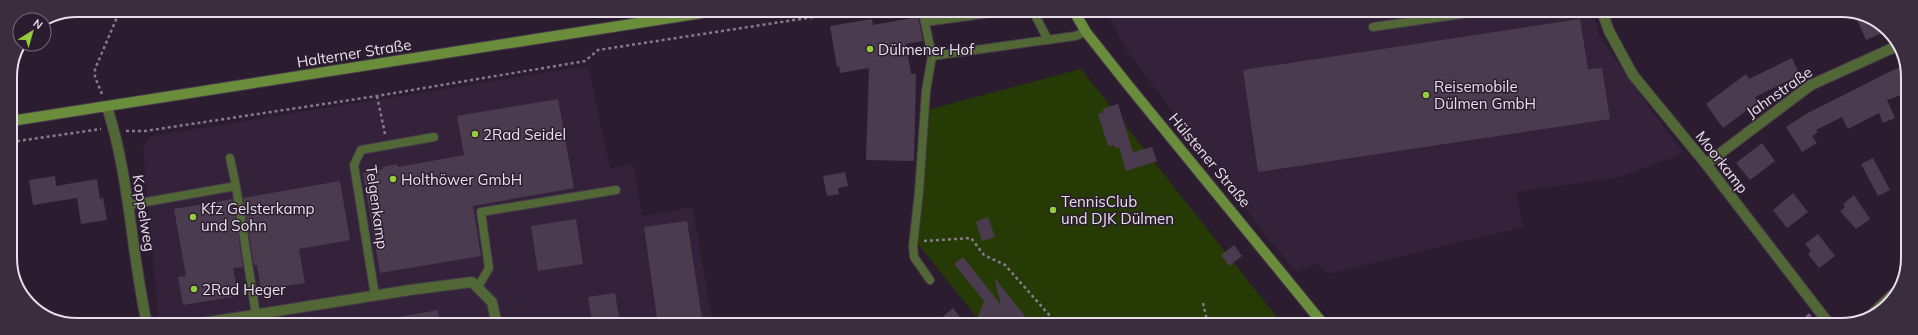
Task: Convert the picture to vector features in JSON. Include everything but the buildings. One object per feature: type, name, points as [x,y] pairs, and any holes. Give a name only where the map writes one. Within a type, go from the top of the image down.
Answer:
[{"type":"main road","name":"Halterner Straße","points":[[17,120],[677,17]]},
{"type":"main road","name":"Hülstener Straße","points":[[1077,17],[1086,32],[1318,318]]},
{"type":"street","name":"Moorkamp","points":[[1604,17],[1609,31],[1633,75],[1706,164],[1825,318]]},
{"type":"street","name":"Jahnstraße","points":[[1706,164],[1811,85],[1893,48]]},
{"type":"street","name":"Koppelweg","points":[[107,107],[115,130],[129,204],[145,318]]},
{"type":"street","points":[[236,318],[472,282],[492,302],[496,318]]},
{"type":"lane","points":[[924,17],[932,56],[926,91],[914,257],[930,280]]},
{"type":"lane","points":[[925,22],[962,17]]},
{"type":"lane","points":[[1036,17],[1048,40]]},
{"type":"lane","points":[[1372,27],[1441,17]]},
{"type":"lane","points":[[932,56],[1048,40],[1086,32]]},
{"type":"lane","name":"Telgenkamp","points":[[376,296],[354,165],[360,150],[434,137]]},
{"type":"lane","points":[[230,158],[236,186],[256,315]]},
{"type":"lane","points":[[129,204],[236,186]]},
{"type":"lane","points":[[478,287],[489,268],[480,212],[616,190]]},
{"type":"path","points":[[107,107],[95,77],[95,69],[117,17]]},
{"type":"path","points":[[17,141],[99,128],[145,131],[377,96],[585,61],[598,50],[814,17]]},
{"type":"path","points":[[377,96],[387,145]]},
{"type":"path","points":[[914,244],[924,241],[971,238],[984,254],[1005,265],[1052,318]]},
{"type":"path","points":[[1203,303],[1206,318]]},
{"type":"shaded area","points":[[1109,17],[1594,17],[1599,36],[1654,114],[1684,153],[1620,177],[1516,192],[1523,227],[1327,274],[1316,263],[1297,272],[1264,233],[1127,51]]},
{"type":"shaded area","points":[[588,66],[610,168],[633,164],[642,216],[693,207],[712,318],[158,318],[143,147],[151,136]]},
{"type":"green space","name":"TennisClub und DJK Dülmen","points":[[1081,69],[1277,318],[977,318],[910,234],[927,110]]},
{"type":"place","name":"Dülmener Hof","points":[[870,49]]},
{"type":"place","name":"Reisemobile Dülmen GmbH","points":[[1426,95]]},
{"type":"place","name":"2Rad Seidel","points":[[475,134]]},
{"type":"place","name":"Holthöwer GmbH","points":[[393,179]]},
{"type":"place","name":"TennisClub und DJK Dülmen","points":[[1053,210]]},
{"type":"place","name":"Kfz Gelsterkamp und Sohn","points":[[193,217]]},
{"type":"place","name":"2Rad Heger","points":[[194,289]]}]
